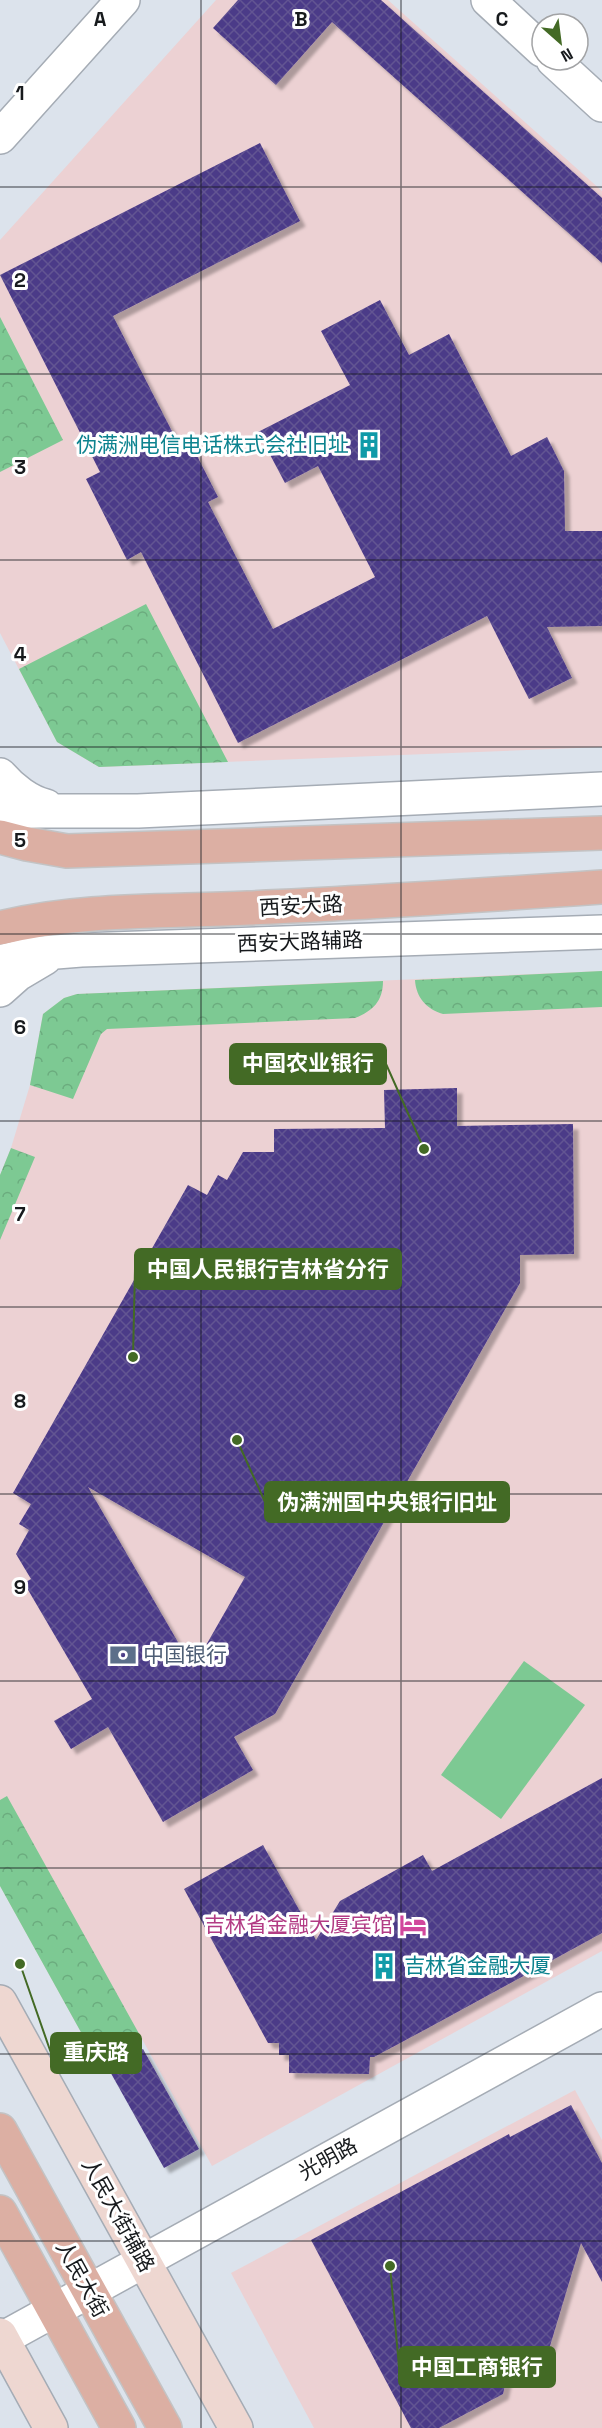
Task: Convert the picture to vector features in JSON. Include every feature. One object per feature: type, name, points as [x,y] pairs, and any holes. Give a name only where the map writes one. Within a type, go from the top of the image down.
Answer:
[{"type":"main road","points":[[0,837],[67,851],[602,833]]},
{"type":"main road","name":"西安大路","points":[[0,928],[33,920],[82,914],[336,904],[602,887]]},
{"type":"main road","name":"人民大街辅路","points":[[0,2002],[236,2428]]},
{"type":"main road","name":"人民大街","points":[[0,2130],[165,2428]]},
{"type":"main road","name":"人民大街","points":[[0,2212],[119,2428]]},
{"type":"main road","points":[[1,2338],[51,2428]]},
{"type":"street","points":[[0,136],[123,0]]},
{"type":"street","points":[[488,0],[530,39]]},
{"type":"street","points":[[566,72],[602,105]]},
{"type":"street","points":[[0,775],[35,803],[69,812]]},
{"type":"street","points":[[0,806],[69,812],[150,811],[602,789]]},
{"type":"street","name":"西安大路辅路","points":[[0,962],[32,954],[81,950],[602,932]]},
{"type":"street","points":[[0,990],[18,974],[47,956],[81,950]]},
{"type":"street","name":"光明路","points":[[1,2338],[602,2009]]},
{"type":"shaded area","points":[[216,0],[388,0],[602,191],[602,747],[99,767],[57,742],[0,633],[0,240]]},
{"type":"shaded area","points":[[602,971],[602,1951],[212,2166],[142,2039],[98,2063],[0,1886],[0,1175],[11,1148],[30,1085],[43,1014],[64,998],[77,994]]},
{"type":"shaded area","points":[[575,2090],[602,2140],[602,2428],[314,2428],[231,2273]]},
{"type":"green space","points":[[0,317],[63,440],[0,472]]},
{"type":"green space","points":[[146,604],[228,762],[99,767],[57,742],[19,669]]},
{"type":"green space","points":[[602,971],[602,1007],[443,1014],[423,1002],[417,992],[415,980]]},
{"type":"green space","points":[[383,981],[383,988],[376,1004],[355,1018],[107,1029],[101,1034],[73,1099],[30,1085],[43,1014],[64,998],[77,994]]},
{"type":"green space","points":[[11,1148],[35,1157],[0,1240],[0,1175]]},
{"type":"green space","points":[[524,1661],[585,1705],[501,1819],[441,1775]]},
{"type":"green space","points":[[7,1796],[142,2039],[98,2063],[0,1886],[0,1800]]},
{"type":"building","points":[[238,0],[381,0],[602,198],[602,263],[332,22],[276,85],[213,28]]},
{"type":"building","name":"伪满洲电信电话株式会社旧址","points":[[260,143],[300,221],[113,316],[180,447],[190,442],[218,497],[208,502],[273,629],[375,577],[318,466],[285,483],[258,432],[350,385],[321,331],[380,300],[409,355],[449,334],[511,456],[547,437],[564,471],[565,531],[602,531],[602,626],[547,627],[572,678],[529,699],[487,616],[238,743],[141,552],[127,560],[86,479],[100,472],[0,275]]},
{"type":"building","points":[[457,1088],[457,1126],[573,1124],[574,1254],[520,1255],[520,1283],[275,1714],[234,1737],[253,1770],[163,1822],[108,1727],[71,1749],[54,1721],[92,1699],[24,1583],[31,1579],[16,1554],[29,1530],[19,1524],[31,1504],[13,1493],[188,1185],[207,1195],[218,1175],[227,1180],[243,1152],[274,1152],[274,1129],[385,1128],[384,1090]],"holes":[[[88,1487],[245,1577],[193,1668]]]},
{"type":"building","name":"吉林省金融大厦","points":[[602,1778],[602,1933],[374,2057],[370,2057],[369,2074],[289,2073],[289,2055],[279,2055],[279,2043],[268,2043],[184,1889],[263,1845],[316,1940],[340,1901],[423,1855],[432,1871]]},
{"type":"building","points":[[143,2049],[199,2149],[164,2168],[108,2068]]},
{"type":"building","points":[[571,2105],[602,2163],[602,2282],[581,2243],[550,2346],[539,2351],[535,2366],[506,2381],[503,2394],[439,2428],[411,2428],[311,2240],[509,2134],[510,2137]]},
{"type":"place","name":"伪满洲电信电话株式会社旧址","points":[[369,445]]},
{"type":"place","name":"中国农业银行","points":[[424,1149]]},
{"type":"place","name":"中国人民银行吉林省分行","points":[[133,1357]]},
{"type":"place","name":"伪满洲国中央银行旧址","points":[[237,1440]]},
{"type":"place","name":"中国银行","points":[[123,1655]]},
{"type":"place","name":"吉林省金融大厦宾馆","points":[[413,1925]]},
{"type":"place","name":"重庆路","points":[[20,1964]]},
{"type":"place","name":"吉林省金融大厦","points":[[384,1966]]},
{"type":"place","name":"中国工商银行","points":[[390,2266]]}]
